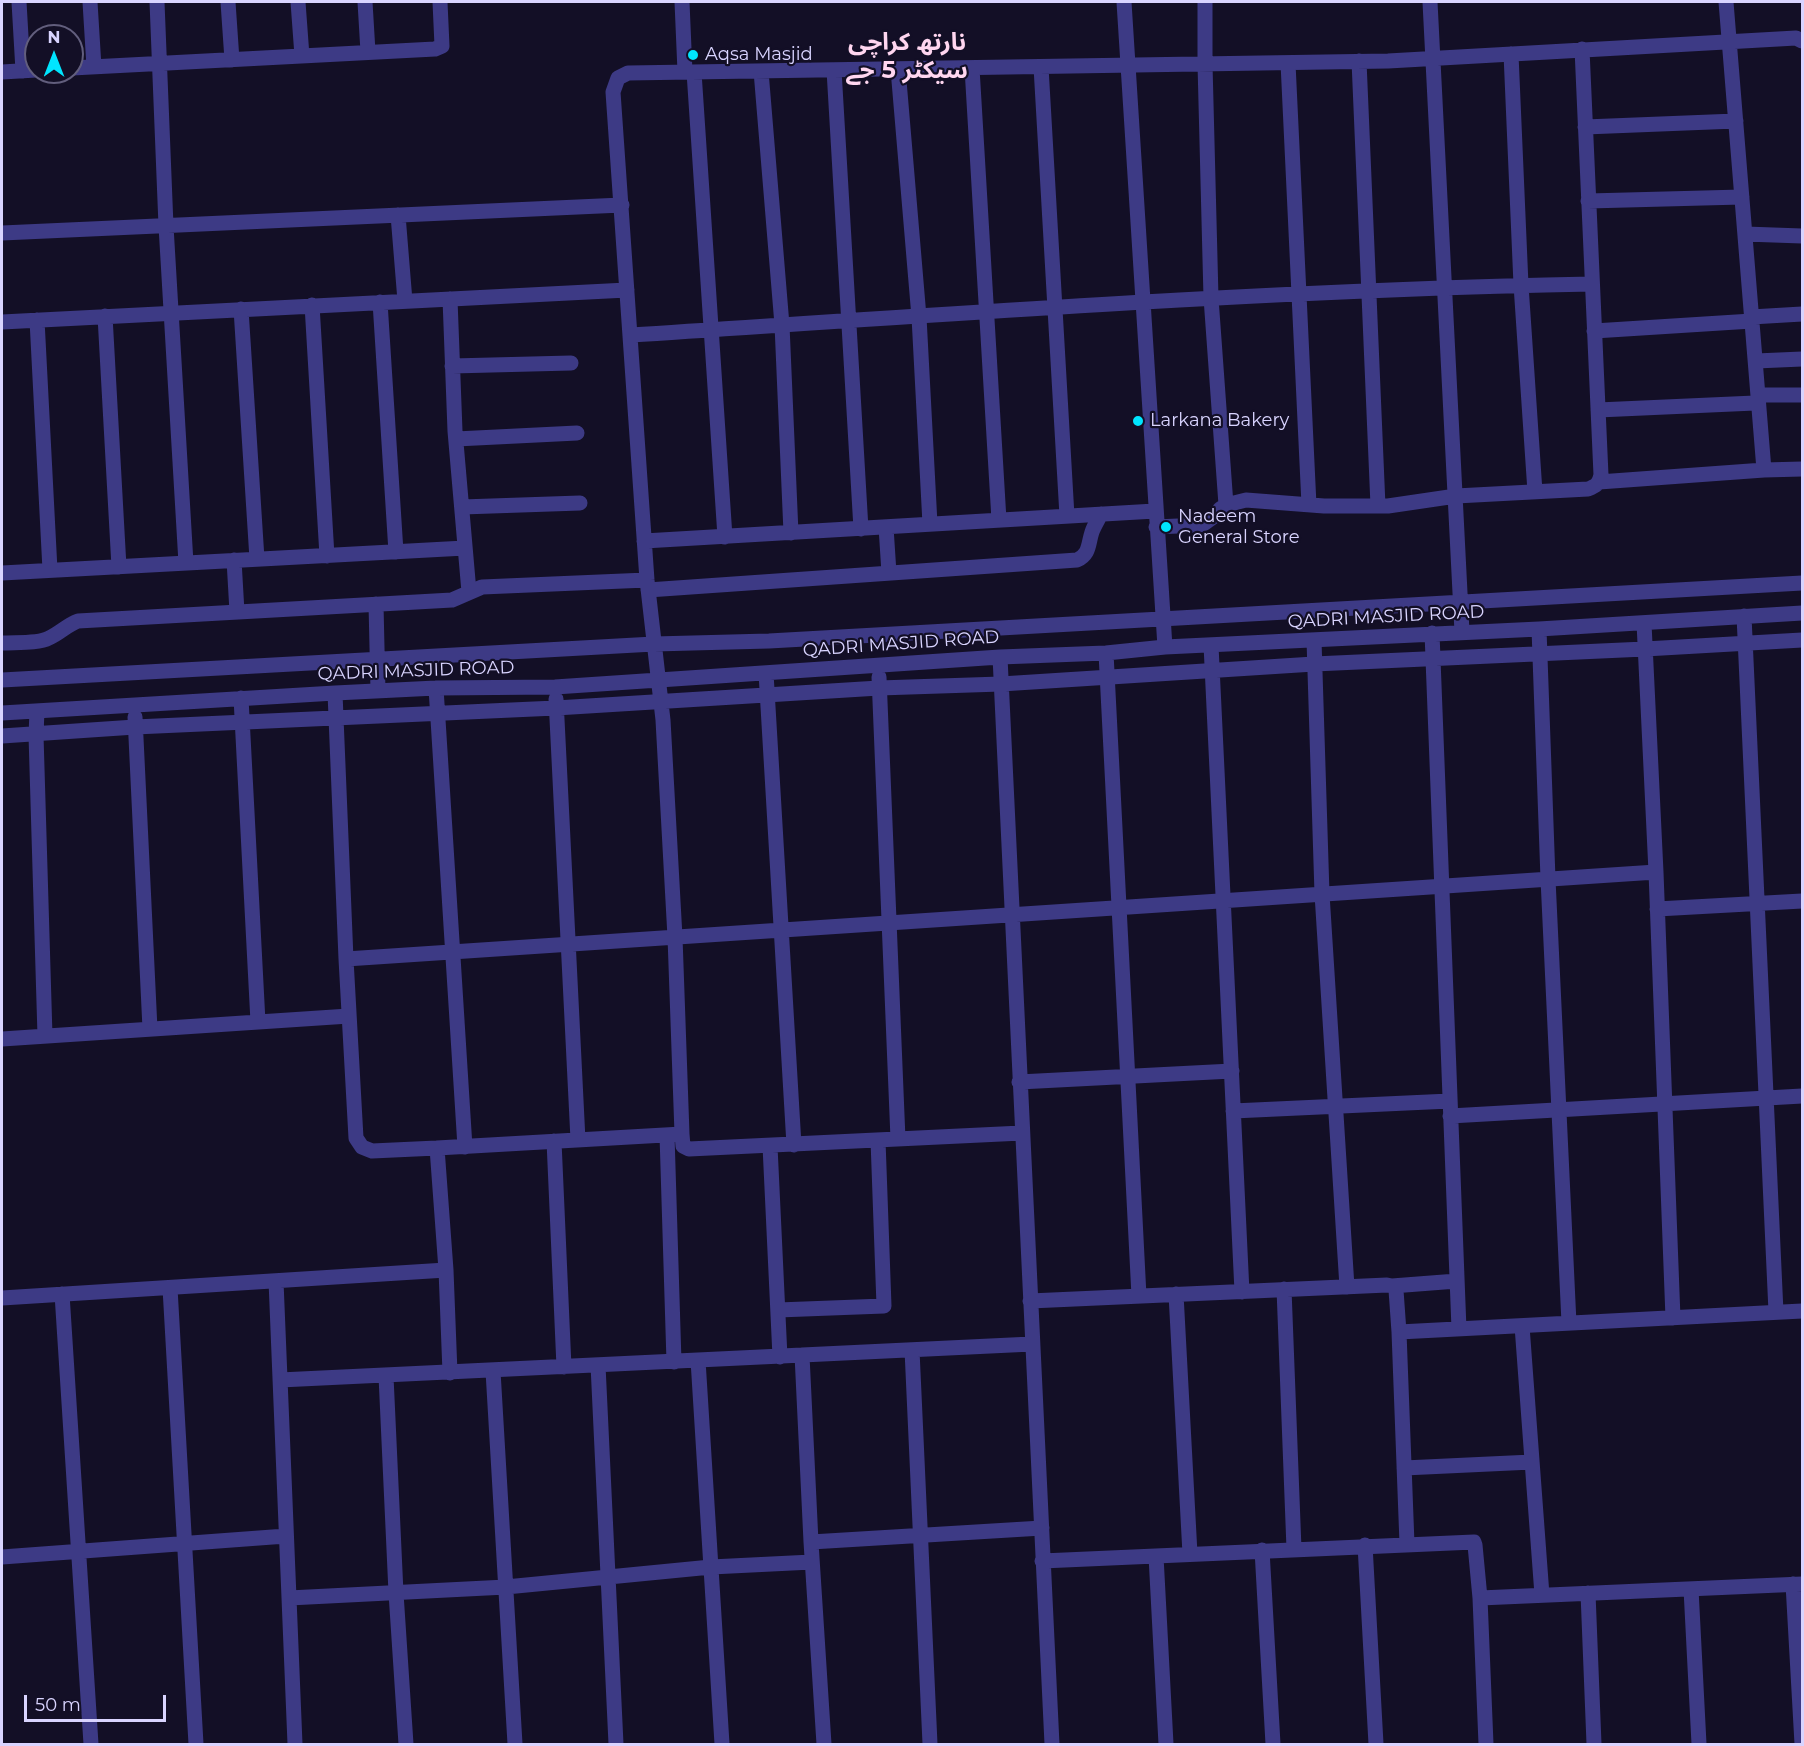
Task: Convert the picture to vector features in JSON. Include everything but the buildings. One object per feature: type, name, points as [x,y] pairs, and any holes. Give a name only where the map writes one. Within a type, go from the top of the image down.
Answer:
[{"type":"street","points":[[19,2],[24,36]]},
{"type":"street","points":[[90,2],[94,67]]},
{"type":"street","points":[[158,2],[166,226],[186,563]]},
{"type":"street","points":[[228,2],[232,60]]},
{"type":"street","points":[[298,2],[302,56]]},
{"type":"street","points":[[365,2],[368,52]]},
{"type":"street","points":[[84,67],[439,48],[442,46],[440,2]]},
{"type":"street","points":[[682,2],[725,537]]},
{"type":"street","points":[[1124,2],[1165,647]]},
{"type":"street","points":[[1205,2],[1211,298],[1226,505]]},
{"type":"street","points":[[1430,2],[1462,632]]},
{"type":"street","points":[[1726,2],[1764,470]]},
{"type":"street","points":[[674,1362],[675,937],[661,702],[647,585],[627,291],[614,92],[618,78],[628,73],[1359,61],[1729,41],[1796,38],[1803,41]]},
{"type":"street","points":[[1156,527],[1205,524],[1226,505],[1246,501],[1378,506],[1456,496],[1588,489],[1596,486],[1601,475],[1582,49]]},
{"type":"street","points":[[1511,54],[1521,285],[1535,492]]},
{"type":"street","points":[[1359,61],[1378,506]]},
{"type":"street","points":[[1288,63],[1309,505]]},
{"type":"street","points":[[1041,67],[1067,516]]},
{"type":"street","points":[[972,68],[999,520]]},
{"type":"street","points":[[898,69],[919,317],[930,524]]},
{"type":"street","points":[[2,72],[24,70]]},
{"type":"street","points":[[834,70],[861,528]]},
{"type":"street","points":[[762,71],[782,326],[791,533]]},
{"type":"street","points":[[1585,127],[1736,121]]},
{"type":"street","points":[[1588,201],[1742,197]]},
{"type":"street","points":[[2,233],[622,205]]},
{"type":"street","points":[[398,215],[405,301]]},
{"type":"street","points":[[1745,234],[1803,236]]},
{"type":"street","points":[[631,335],[1211,298],[1444,287],[1592,284]]},
{"type":"street","points":[[2,322],[627,291]]},
{"type":"street","points":[[450,299],[456,439],[469,592]]},
{"type":"street","points":[[380,302],[396,552]]},
{"type":"street","points":[[312,305],[327,556]]},
{"type":"street","points":[[241,309],[257,559]]},
{"type":"street","points":[[1594,331],[1803,314]]},
{"type":"street","points":[[105,316],[119,567]]},
{"type":"street","points":[[37,320],[50,570]]},
{"type":"street","points":[[1756,361],[1803,359]]},
{"type":"street","points":[[452,366],[571,363]]},
{"type":"street","points":[[1598,410],[1755,403],[1759,398],[1803,395]]},
{"type":"street","points":[[456,439],[577,433]]},
{"type":"street","points":[[1599,482],[1803,469]]},
{"type":"street","points":[[462,507],[580,503]]},
{"type":"street","points":[[644,541],[1155,511]]},
{"type":"street","points":[[2,643],[42,641],[50,638],[70,623],[78,621],[452,600],[482,587],[647,585],[889,573],[1077,560],[1084,557],[1091,533],[1101,514]]},
{"type":"street","points":[[886,527],[889,573]]},
{"type":"street","points":[[2,573],[465,548]]},
{"type":"street","points":[[234,560],[237,612]]},
{"type":"street","name":"QADRI MASJID ROAD","points":[[2,680],[654,644],[769,641],[1803,583]]},
{"type":"street","points":[[376,604],[378,691]]},
{"type":"street","name":"QADRI MASJID ROAD","points":[[2,713],[436,688],[555,687],[1165,647],[1539,629],[1803,613]]},
{"type":"street","points":[[1744,616],[1776,1312]]},
{"type":"street","points":[[1644,623],[1673,1318]]},
{"type":"street","points":[[1539,629],[1548,879],[1569,1323]]},
{"type":"street","points":[[1432,633],[1459,1329]]},
{"type":"street","points":[[1314,640],[1322,894],[1347,1287]]},
{"type":"street","points":[[2,736],[135,727],[556,708],[879,688],[1001,684],[1314,664],[1803,640]]},
{"type":"street","points":[[1210,645],[1242,1292]]},
{"type":"street","points":[[1106,652],[1139,1296]]},
{"type":"street","points":[[1000,657],[1052,1744]]},
{"type":"street","points":[[878,665],[898,1139]]},
{"type":"street","points":[[766,673],[794,1145]]},
{"type":"street","points":[[555,687],[578,1140]]},
{"type":"street","points":[[436,688],[465,1147]]},
{"type":"street","points":[[335,693],[356,1138],[362,1147],[372,1151],[675,1134]]},
{"type":"street","points":[[241,698],[258,1022]]},
{"type":"street","points":[[134,705],[150,1029]]},
{"type":"street","points":[[37,711],[45,1036]]},
{"type":"street","points":[[346,959],[1656,872]]},
{"type":"street","points":[[1657,909],[1803,901]]},
{"type":"street","points":[[2,1038],[349,1016]]},
{"type":"street","points":[[1019,1082],[1232,1071]]},
{"type":"street","points":[[1233,1111],[1335,1107],[1559,1110],[1803,1096]]},
{"type":"street","points":[[675,1134],[683,1146],[689,1149],[1022,1133]]},
{"type":"street","points":[[778,1310],[884,1306],[878,1140]]},
{"type":"street","points":[[554,1142],[564,1367]]},
{"type":"street","points":[[770,1146],[780,1356]]},
{"type":"street","points":[[437,1148],[446,1270],[450,1373]]},
{"type":"street","points":[[2,1298],[446,1270]]},
{"type":"street","points":[[276,1281],[295,1744]]},
{"type":"street","points":[[1030,1301],[1392,1286],[1457,1281]]},
{"type":"street","points":[[1392,1286],[1396,1290],[1399,1332],[1407,1544]]},
{"type":"street","points":[[170,1288],[196,1744]]},
{"type":"street","points":[[1284,1289],[1294,1549]]},
{"type":"street","points":[[62,1294],[91,1744]]},
{"type":"street","points":[[1176,1294],[1190,1554]]},
{"type":"street","points":[[1399,1332],[1803,1311]]},
{"type":"street","points":[[1522,1326],[1542,1595]]},
{"type":"street","points":[[280,1380],[1032,1344]]},
{"type":"street","points":[[912,1350],[930,1744]]},
{"type":"street","points":[[802,1355],[824,1744]]},
{"type":"street","points":[[698,1360],[722,1744]]},
{"type":"street","points":[[598,1365],[616,1744]]},
{"type":"street","points":[[493,1371],[515,1744]]},
{"type":"street","points":[[386,1376],[406,1744]]},
{"type":"street","points":[[1404,1468],[1532,1462]]},
{"type":"street","points":[[811,1542],[1041,1528]]},
{"type":"street","points":[[2,1557],[286,1536]]},
{"type":"street","points":[[1042,1562],[1365,1545],[1474,1542],[1480,1598],[1486,1744]]},
{"type":"street","points":[[1365,1545],[1376,1744]]},
{"type":"street","points":[[1262,1550],[1273,1744]]},
{"type":"street","points":[[1156,1556],[1166,1744]]},
{"type":"street","points":[[289,1598],[506,1587],[711,1567],[812,1562]]},
{"type":"street","points":[[1480,1598],[1798,1584],[1802,1744]]},
{"type":"street","points":[[1691,1588],[1699,1744]]},
{"type":"street","points":[[1588,1593],[1594,1744]]},
{"type":"place","name":"Aqsa Masjid","points":[[693,55]]},
{"type":"place","name":"Larkana Bakery","points":[[1138,421]]},
{"type":"place","name":"Nadeem General Store","points":[[1166,527]]},
{"type":"district","name":"نارتھ کراچی سیکٹر 5 جے","points":[[907,57]]}]
